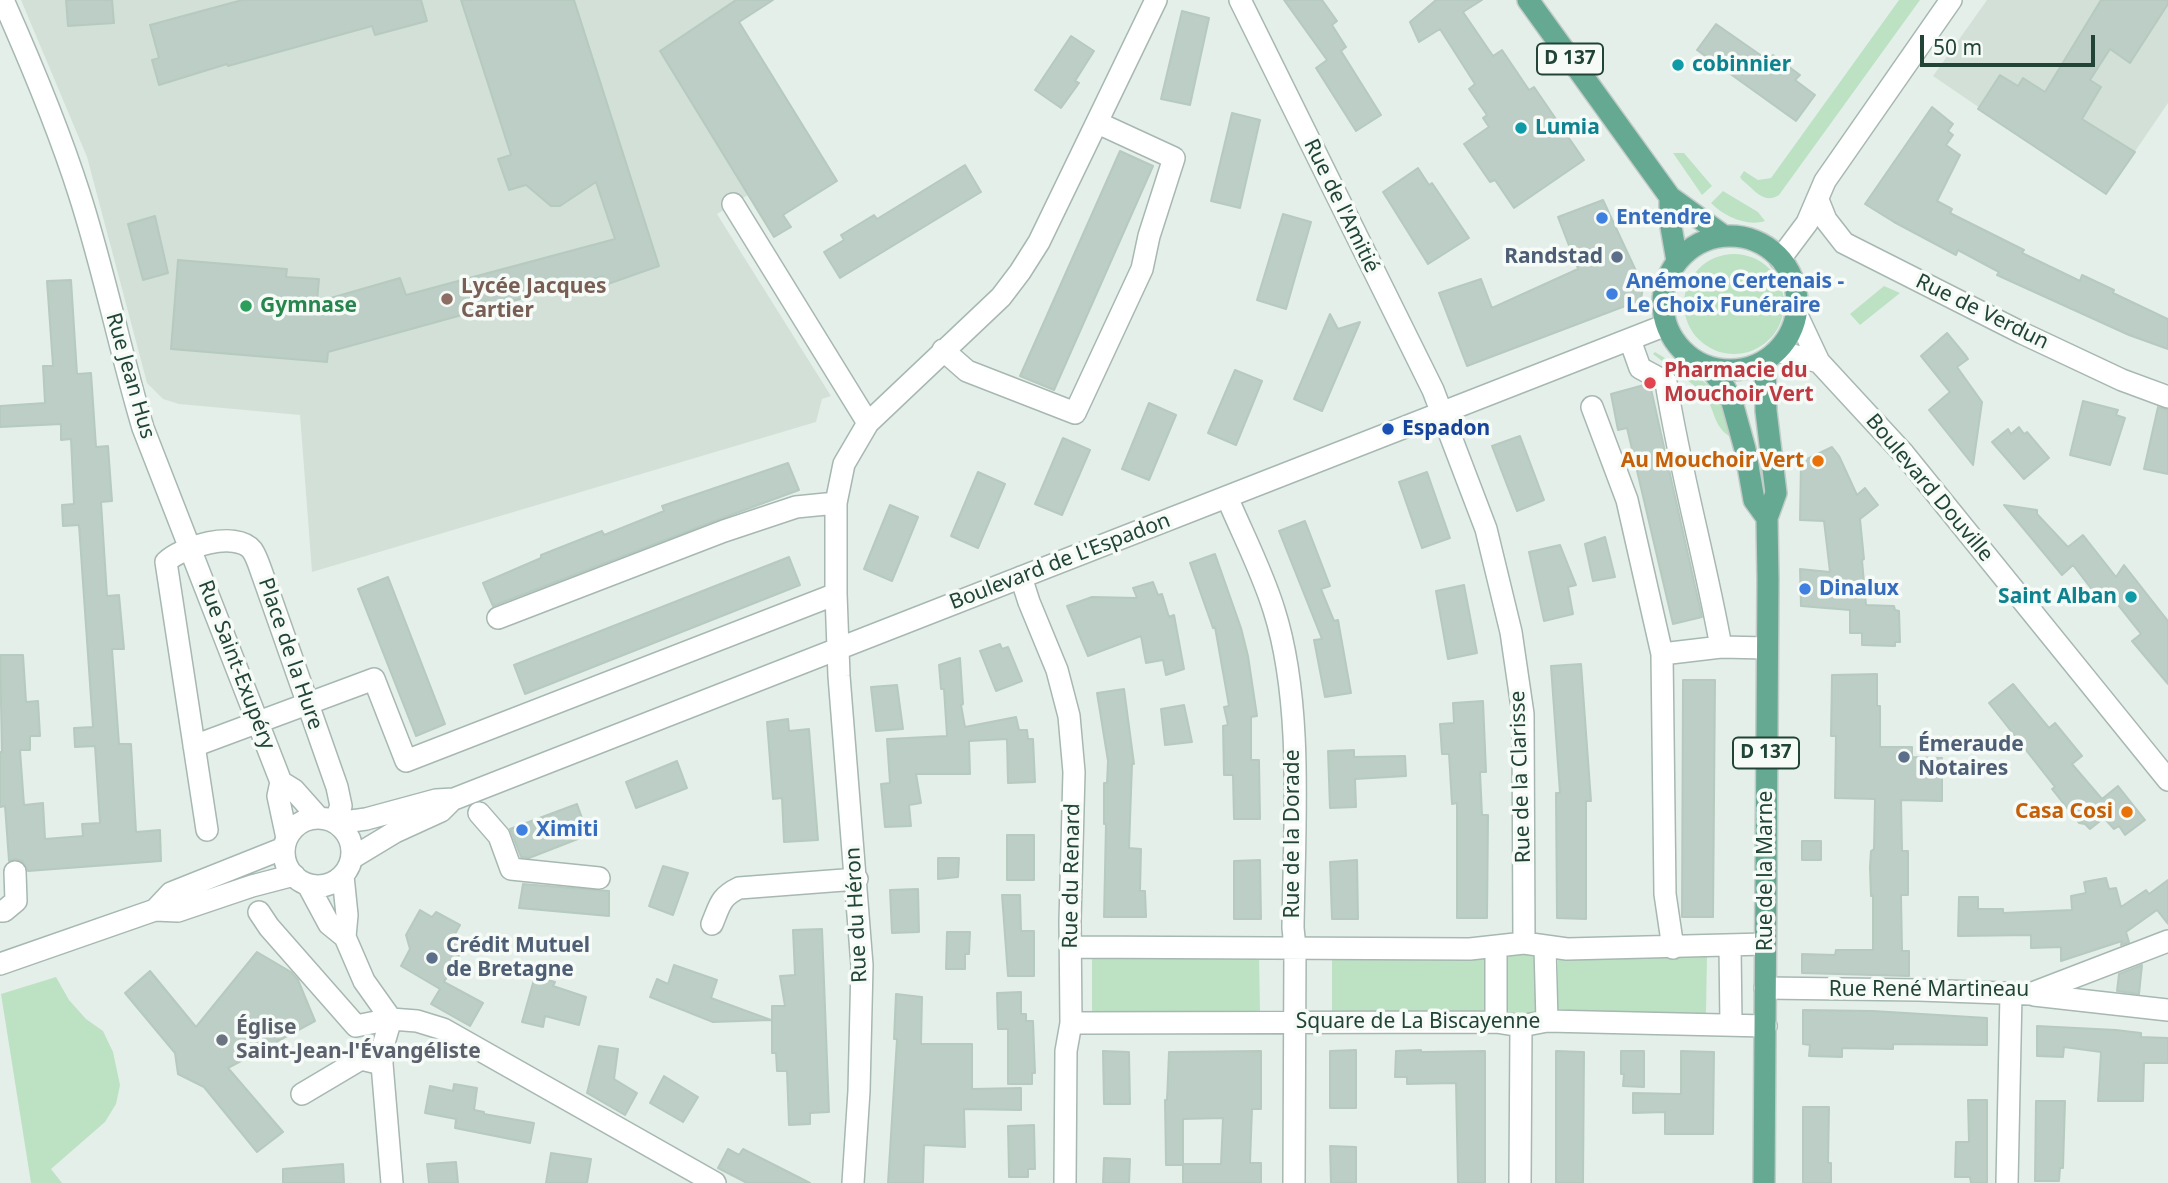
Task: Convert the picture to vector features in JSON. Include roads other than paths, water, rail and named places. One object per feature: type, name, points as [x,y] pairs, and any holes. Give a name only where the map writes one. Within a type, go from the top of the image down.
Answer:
[{"type":"main road","name":"D 137","points":[[1528,0],[1670,197],[1724,236]]},
{"type":"main road","points":[[1670,197],[1670,221],[1677,261]]},
{"type":"main road","points":[[1724,236],[1746,238],[1766,247],[1780,259],[1791,276],[1796,293],[1796,313],[1789,334],[1771,356],[1752,367],[1724,370],[1710,368],[1691,358],[1676,344],[1666,325],[1662,309],[1663,292],[1668,275],[1677,261],[1690,249],[1706,240],[1724,236]]},
{"type":"main road","name":"Rue de la Marne","points":[[1765,1183],[1767,518],[1776,494],[1766,411],[1771,356]]},
{"type":"main road","name":"Rue de la Marne","points":[[1710,368],[1732,402],[1745,449],[1754,500],[1767,518]]},
{"type":"street","name":"Rue Jean Hus","points":[[3,0],[45,100],[79,193],[143,428],[191,549]]},
{"type":"street","name":"Rue du Héron","points":[[853,1183],[859,1091],[862,965],[836,594],[836,503],[844,464],[868,423],[1001,297],[1020,272],[1039,242],[1156,0]]},
{"type":"street","name":"Rue de l'Amitié","points":[[1240,0],[1442,413]]},
{"type":"street","points":[[1780,259],[1807,223],[1825,181],[1951,0]]},
{"type":"street","points":[[943,350],[967,371],[1075,413],[1142,269],[1149,236],[1174,158],[1098,123]]},
{"type":"street","name":"Rue de Verdun","points":[[1818,200],[1826,220],[1844,243],[2072,357],[2168,397]]},
{"type":"street","points":[[733,204],[868,423]]},
{"type":"street","points":[[1796,313],[1819,362]]},
{"type":"street","name":"Boulevard de L'Espadon","points":[[330,820],[366,820],[436,800],[454,799],[1666,325]]},
{"type":"street","points":[[1630,340],[1640,368],[1666,382],[1675,440],[1708,577],[1721,647]]},
{"type":"street","points":[[1771,356],[1819,362]]},
{"type":"street","name":"Boulevard Douville","points":[[1819,362],[1904,454],[2168,780]]},
{"type":"street","points":[[1592,407],[1627,500],[1662,654],[1665,894],[1673,948]]},
{"type":"street","name":"Rue de la Clarisse","points":[[1442,413],[1486,529],[1511,632],[1523,714],[1524,943]]},
{"type":"street","name":"Rue de la Dorade","points":[[1227,497],[1275,611],[1286,663],[1292,720],[1295,789],[1294,1183]]},
{"type":"street","points":[[498,618],[724,531],[796,507],[836,503]]},
{"type":"street","name":"Place de la Hure","points":[[191,549],[229,540],[242,542],[253,550],[313,701],[341,806],[330,820]]},
{"type":"street","name":"Rue Saint-Exupéry","points":[[191,549],[281,782],[278,796],[286,843]]},
{"type":"street","points":[[191,549],[169,558],[166,562],[207,830]]},
{"type":"street","name":"Rue du Renard","points":[[1021,577],[1028,602],[1057,670],[1069,716],[1074,772],[1065,1183]]},
{"type":"street","points":[[194,746],[374,679],[406,761],[836,594]]},
{"type":"street","points":[[1662,654],[1721,647],[1767,648]]},
{"type":"street","name":"Rue Saint-Exupéry","points":[[281,782],[330,820]]},
{"type":"street","name":"Boulevard de L'Espadon","points":[[348,867],[395,832],[441,811],[454,799]]},
{"type":"street","points":[[479,813],[499,836],[511,869],[599,878]]},
{"type":"street","points":[[345,937],[348,867],[353,848],[350,838],[345,830],[330,820],[299,823],[286,843],[285,858],[329,924],[345,937],[364,981],[391,1019]]},
{"type":"street","points":[[155,910],[171,893],[286,843]]},
{"type":"street","points":[[0,964],[155,910],[178,911],[252,886],[301,880],[325,885],[334,882],[348,867]]},
{"type":"street","points":[[0,911],[4,911],[16,901],[15,872]]},
{"type":"street","points":[[712,924],[722,900],[728,893],[739,888],[857,879]]},
{"type":"street","points":[[259,912],[356,1026],[391,1019],[417,1021],[443,1029],[715,1183]]},
{"type":"street","name":"Rue René Martineau","points":[[1765,988],[2021,994],[2168,941]]},
{"type":"street","points":[[1071,947],[1470,949],[1524,943],[1567,949],[1765,944]]},
{"type":"street","points":[[1496,946],[1496,1022]]},
{"type":"street","points":[[1730,946],[1731,1024]]},
{"type":"street","points":[[1545,947],[1547,1021]]},
{"type":"street","points":[[2007,1183],[2021,994],[2168,1010]]},
{"type":"street","points":[[391,1019],[383,1046],[382,1064],[391,1183]]},
{"type":"street","name":"Square de La Biscayenne","points":[[1070,1023],[1496,1022],[1521,1026],[1547,1021],[1766,1026]]},
{"type":"street","points":[[1520,1183],[1521,1026]]},
{"type":"street","points":[[302,1094],[360,1059],[382,1064]]},
{"type":"place","name":"cobinnier","points":[[1678,65]]},
{"type":"place","name":"Lumia","points":[[1521,128]]},
{"type":"place","name":"Entendre","points":[[1602,218]]},
{"type":"place","name":"Randstad","points":[[1617,257]]},
{"type":"place","name":"Anémone Certenais - Le Choix Funéraire","points":[[1612,294]]},
{"type":"place","name":"Lycée Jacques Cartier","points":[[447,299]]},
{"type":"place","name":"Gymnase","points":[[246,306]]},
{"type":"place","name":"Pharmacie du Mouchoir Vert","points":[[1650,383]]},
{"type":"place","name":"Espadon","points":[[1388,429]]},
{"type":"place","name":"Au Mouchoir Vert","points":[[1818,461]]},
{"type":"place","name":"Dinalux","points":[[1805,589]]},
{"type":"place","name":"Saint Alban","points":[[2131,597]]},
{"type":"place","name":"Émeraude Notaires","points":[[1904,757]]},
{"type":"place","name":"Casa Cosi","points":[[2127,812]]},
{"type":"place","name":"Ximiti","points":[[522,830]]},
{"type":"place","name":"Crédit Mutuel de Bretagne","points":[[432,958]]},
{"type":"place","name":"Église Saint-Jean-l'Évangéliste","points":[[222,1040]]}]
